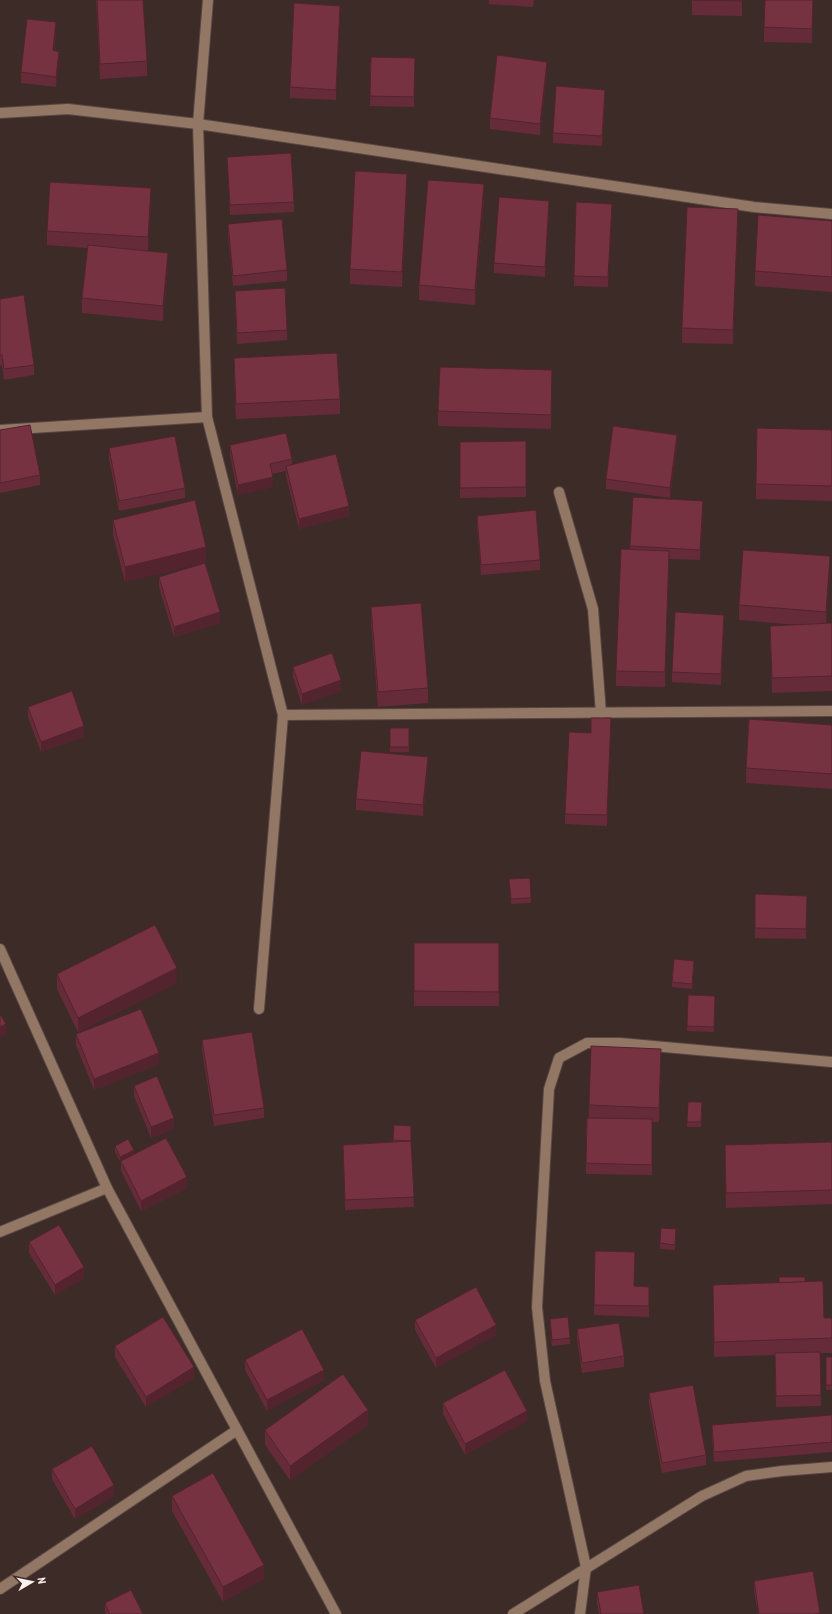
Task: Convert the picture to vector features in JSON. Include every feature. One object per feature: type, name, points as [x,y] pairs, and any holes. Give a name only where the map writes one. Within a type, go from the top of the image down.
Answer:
[{"type":"street","points":[[208,0],[198,124],[207,417],[283,715],[258,1009]]},
{"type":"street","points":[[0,113],[68,109],[198,124],[754,207],[832,214]]},
{"type":"street","points":[[0,430],[207,417]]},
{"type":"street","points":[[560,492],[593,609],[601,713]]},
{"type":"street","points":[[283,715],[832,711]]},
{"type":"street","points":[[0,949],[107,1188],[336,1614]]},
{"type":"street","points":[[580,1614],[586,1568],[545,1381],[537,1307],[549,1089],[559,1058],[587,1043],[620,1044],[832,1062]]},
{"type":"street","points":[[0,1232],[107,1188]]},
{"type":"street","points":[[0,1589],[237,1430]]},
{"type":"street","points":[[513,1614],[702,1496],[746,1476],[782,1471],[832,1467]]},
{"type":"building","points":[[97,0],[143,0],[147,61],[100,64]]},
{"type":"building","points":[[693,0],[742,0],[742,1]]},
{"type":"building","points":[[765,0],[813,0],[812,29],[764,27]]},
{"type":"building","points":[[294,3],[340,6],[336,90],[290,87]]},
{"type":"building","points":[[27,19],[56,22],[53,50],[59,52],[56,77],[21,72]]},
{"type":"building","points":[[497,55],[547,62],[540,124],[490,118]]},
{"type":"building","points":[[371,57],[415,58],[414,97],[370,96]]},
{"type":"building","points":[[556,86],[605,90],[602,136],[553,133]]},
{"type":"building","points":[[291,153],[294,202],[230,205],[227,157]]},
{"type":"building","points":[[355,171],[407,174],[402,272],[350,269]]},
{"type":"building","points":[[428,180],[484,184],[475,290],[419,285]]},
{"type":"building","points":[[50,182],[151,188],[148,237],[47,231]]},
{"type":"building","points":[[499,197],[549,201],[545,267],[494,263]]},
{"type":"building","points":[[576,202],[612,204],[608,277],[574,276]]},
{"type":"building","points":[[687,207],[738,209],[733,330],[682,328]]},
{"type":"building","points":[[758,215],[832,221],[832,277],[755,271]]},
{"type":"building","points":[[282,219],[287,270],[233,276],[228,224]]},
{"type":"building","points":[[88,245],[168,253],[163,306],[82,298]]},
{"type":"building","points":[[285,288],[287,330],[237,333],[235,291]]},
{"type":"building","points":[[24,295],[34,365],[4,369],[2,355],[0,355],[0,299]]},
{"type":"building","points":[[337,353],[340,399],[236,404],[234,358]]},
{"type":"building","points":[[440,367],[552,370],[551,415],[438,411]]},
{"type":"building","points":[[30,425],[40,475],[0,483],[0,430]]},
{"type":"building","points":[[613,426],[677,435],[670,488],[606,479]]},
{"type":"building","points":[[757,428],[832,430],[832,486],[756,484]]},
{"type":"building","points":[[286,433],[292,459],[270,464],[273,477],[238,485],[230,445]]},
{"type":"building","points":[[175,436],[185,488],[119,501],[109,448]]},
{"type":"building","points":[[526,441],[526,487],[460,488],[460,442]]},
{"type":"building","points":[[336,454],[349,506],[299,519],[286,466]]},
{"type":"building","points":[[633,497],[703,501],[700,550],[630,546]]},
{"type":"building","points":[[195,500],[206,547],[125,567],[113,520]]},
{"type":"building","points":[[536,510],[540,560],[481,565],[477,516]]},
{"type":"building","points":[[621,549],[669,551],[665,672],[616,671]]},
{"type":"building","points":[[743,550],[830,556],[826,612],[739,605]]},
{"type":"building","points":[[205,563],[220,612],[174,627],[159,577]]},
{"type":"building","points":[[421,603],[428,688],[378,692],[371,607]]},
{"type":"building","points":[[675,612],[724,615],[721,674],[672,672]]},
{"type":"building","points":[[832,623],[832,676],[772,678],[770,626]]},
{"type":"building","points":[[332,653],[341,680],[302,694],[293,667]]},
{"type":"building","points":[[72,691],[84,726],[41,742],[28,707]]},
{"type":"building","points":[[591,718],[611,718],[607,815],[565,814],[569,732],[591,733]]},
{"type":"building","points":[[749,719],[832,725],[832,774],[746,768]]},
{"type":"building","points":[[390,728],[409,728],[409,747],[390,747]]},
{"type":"building","points":[[361,751],[428,757],[423,805],[356,799]]},
{"type":"building","points":[[530,878],[531,898],[511,899],[509,879]]},
{"type":"building","points":[[755,894],[807,896],[806,929],[755,928]]},
{"type":"building","points":[[155,925],[177,968],[78,1018],[57,974]]},
{"type":"building","points":[[414,943],[499,943],[499,992],[414,991]]},
{"type":"building","points":[[674,959],[694,961],[692,984],[672,982]]},
{"type":"building","points":[[688,995],[715,996],[714,1027],[687,1026]]},
{"type":"building","points":[[141,1009],[159,1053],[94,1079],[76,1034]]},
{"type":"building","points":[[0,1014],[6,1024],[0,1027]]},
{"type":"building","points":[[252,1032],[264,1108],[214,1115],[202,1040]]},
{"type":"building","points":[[591,1046],[661,1049],[659,1108],[589,1105]]},
{"type":"building","points":[[157,1076],[174,1118],[151,1127],[134,1086]]},
{"type":"building","points":[[688,1102],[702,1102],[701,1122],[687,1122]]},
{"type":"building","points":[[587,1118],[652,1119],[652,1165],[586,1163]]},
{"type":"building","points":[[394,1125],[411,1126],[411,1141],[393,1140]]},
{"type":"building","points":[[166,1138],[187,1177],[141,1201],[121,1161]]},
{"type":"building","points":[[128,1139],[134,1150],[120,1157],[115,1146]]},
{"type":"building","points":[[411,1141],[414,1197],[345,1200],[343,1145]]},
{"type":"building","points":[[832,1142],[832,1190],[726,1193],[725,1145]]},
{"type":"building","points":[[59,1225],[84,1267],[55,1285],[29,1242]]},
{"type":"building","points":[[661,1228],[676,1229],[675,1245],[660,1243]]},
{"type":"building","points":[[595,1251],[635,1252],[634,1286],[649,1287],[649,1306],[594,1305]]},
{"type":"building","points":[[779,1277],[805,1277],[805,1282],[779,1283]]},
{"type":"building","points":[[823,1281],[824,1318],[832,1318],[832,1338],[714,1342],[713,1285]]},
{"type":"building","points":[[476,1287],[496,1325],[436,1358],[415,1320]]},
{"type":"building","points":[[163,1317],[194,1367],[146,1397],[115,1346]]},
{"type":"building","points":[[568,1317],[570,1338],[552,1340],[550,1319]]},
{"type":"building","points":[[619,1323],[624,1356],[582,1363],[577,1329]]},
{"type":"building","points":[[302,1329],[324,1370],[267,1400],[245,1360]]},
{"type":"building","points":[[820,1352],[821,1395],[776,1396],[775,1353]]},
{"type":"building","points":[[826,1357],[832,1357],[832,1385],[826,1385]]},
{"type":"building","points":[[505,1370],[527,1411],[465,1444],[443,1403]]},
{"type":"building","points":[[343,1374],[368,1410],[290,1466],[265,1430]]},
{"type":"building","points":[[693,1385],[706,1455],[662,1463],[649,1393]]},
{"type":"building","points":[[832,1415],[832,1442],[714,1452],[712,1425]]},
{"type":"building","points":[[92,1446],[114,1485],[75,1509],[52,1469]]},
{"type":"building","points":[[213,1473],[264,1565],[223,1587],[172,1496]]},
{"type":"building","points":[[813,1571],[820,1613],[759,1614],[754,1581]]},
{"type":"building","points":[[639,1585],[644,1614],[601,1614],[597,1592]]},
{"type":"building","points":[[131,1590],[143,1614],[110,1614],[105,1603]]}]
